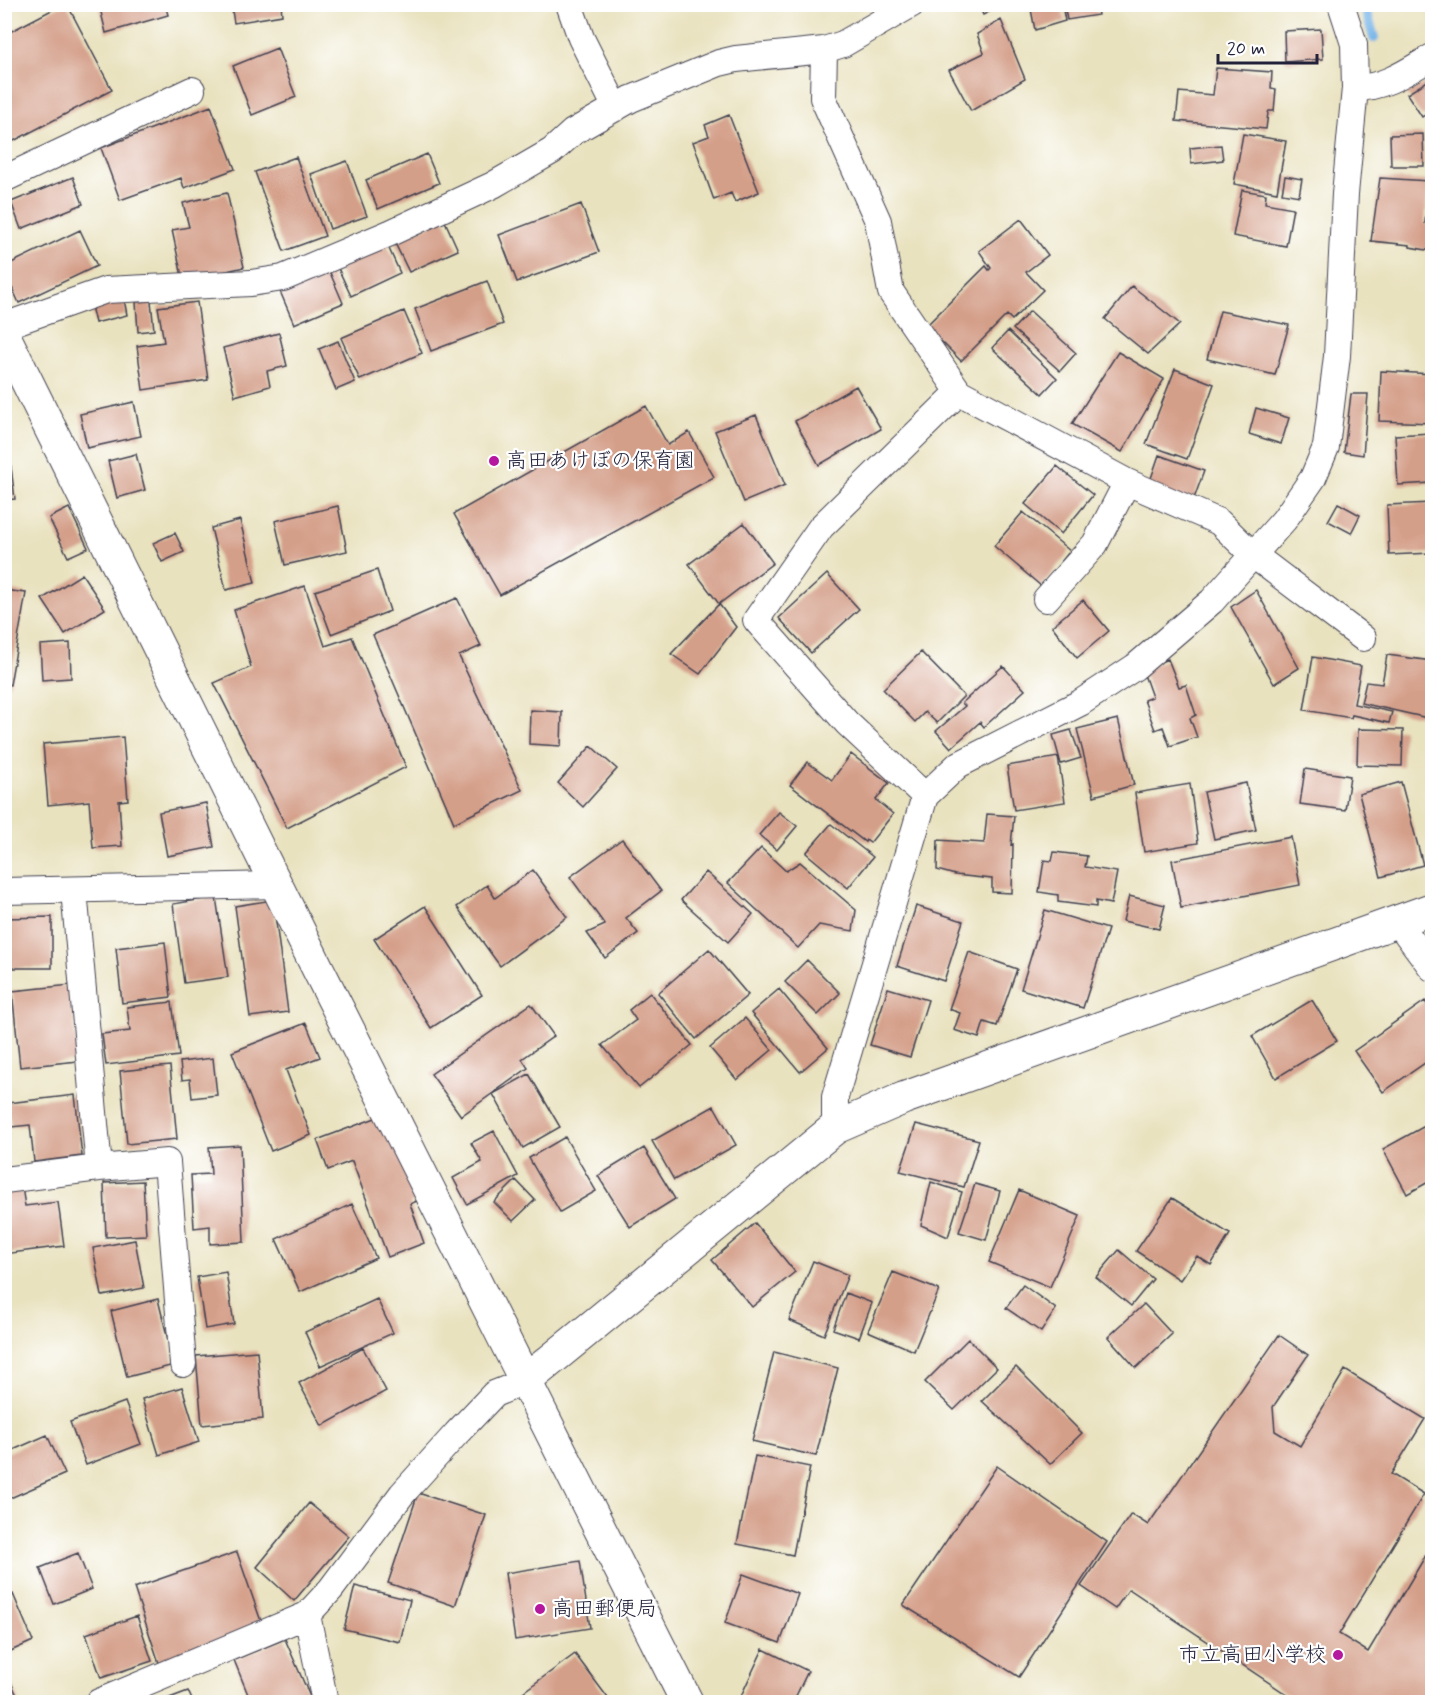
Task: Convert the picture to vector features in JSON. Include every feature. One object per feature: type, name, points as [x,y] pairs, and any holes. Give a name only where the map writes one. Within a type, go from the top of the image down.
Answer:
[{"type":"street","points":[[569,4],[580,38],[616,108]]},
{"type":"street","points":[[4,326],[106,290],[251,283],[283,278],[390,233],[493,185],[552,151],[573,132],[631,99],[719,63],[824,50],[843,44],[912,4]]},
{"type":"street","points":[[835,1128],[835,1096],[925,796],[958,765],[1080,703],[1136,667],[1212,601],[1284,520],[1313,478],[1326,447],[1337,356],[1345,194],[1355,88],[1354,44],[1341,4]]},
{"type":"street","points":[[824,50],[823,98],[878,221],[891,292],[959,392],[1127,482],[1219,522],[1252,554],[1363,638]]},
{"type":"street","points":[[1355,88],[1372,88],[1432,57]]},
{"type":"street","points":[[4,179],[192,90]]},
{"type":"street","points":[[4,335],[524,1382],[687,1702]]},
{"type":"street","points":[[925,796],[847,723],[756,620],[820,527],[959,392]]},
{"type":"street","points":[[1046,599],[1095,544],[1127,482]]},
{"type":"street","points":[[4,891],[276,885]]},
{"type":"street","points":[[75,890],[99,1168]]},
{"type":"street","points":[[99,1702],[308,1615],[331,1589],[402,1494],[494,1394],[524,1382],[835,1128],[904,1098],[1432,909]]},
{"type":"street","points":[[1397,921],[1432,968]]},
{"type":"street","points":[[4,1180],[167,1162],[183,1364]]},
{"type":"street","points":[[308,1615],[325,1702]]},
{"type":"building","points":[[67,4],[112,90],[4,146],[4,35]]},
{"type":"building","points":[[99,4],[165,4],[168,15],[106,33]]},
{"type":"building","points":[[231,4],[281,4],[282,15],[234,23]]},
{"type":"building","points":[[978,4],[997,4],[999,7],[983,15]]},
{"type":"building","points":[[1030,4],[1062,4],[1065,21],[1035,30]]},
{"type":"building","points":[[1064,4],[1096,4],[1098,15],[1067,20]]},
{"type":"building","points":[[1001,20],[1025,79],[971,111],[949,70],[984,53],[977,34]]},
{"type":"building","points":[[1321,29],[1323,59],[1285,62],[1284,31]]},
{"type":"building","points":[[277,48],[296,97],[252,115],[233,66]]},
{"type":"building","points":[[1216,68],[1272,72],[1271,88],[1276,89],[1274,111],[1268,113],[1266,129],[1176,121],[1179,92],[1213,95]]},
{"type":"building","points":[[1432,78],[1432,110],[1422,117],[1407,94]]},
{"type":"building","points":[[211,106],[235,169],[184,188],[181,178],[120,200],[101,148]]},
{"type":"building","points":[[729,115],[759,192],[735,202],[731,193],[714,200],[693,142],[709,136],[705,125]]},
{"type":"building","points":[[1243,134],[1286,141],[1277,192],[1234,184]]},
{"type":"building","points":[[1423,134],[1424,166],[1391,166],[1390,135]]},
{"type":"building","points":[[1221,145],[1223,160],[1191,164],[1190,148]]},
{"type":"building","points":[[427,154],[439,183],[378,209],[366,180]]},
{"type":"building","points":[[296,157],[325,236],[284,251],[255,172]]},
{"type":"building","points":[[347,161],[367,216],[330,229],[311,174]]},
{"type":"building","points":[[1285,176],[1302,179],[1299,196],[1282,193]]},
{"type":"building","points":[[73,177],[83,204],[21,229],[11,202]]},
{"type":"building","points":[[1380,178],[1429,181],[1425,223],[1432,224],[1432,251],[1410,247],[1410,245],[1371,241]]},
{"type":"building","points":[[1242,190],[1266,194],[1265,203],[1293,208],[1286,246],[1233,236]]},
{"type":"building","points":[[227,193],[244,267],[183,281],[172,230],[189,227],[183,203]]},
{"type":"building","points":[[581,204],[599,252],[517,282],[499,235]]},
{"type":"building","points":[[444,219],[458,250],[409,272],[394,241]]},
{"type":"building","points":[[1021,219],[1048,255],[1026,272],[1043,290],[1012,320],[1007,315],[961,361],[926,326],[986,266],[989,270],[991,268],[979,251]]},
{"type":"building","points":[[80,230],[97,266],[19,303],[5,272],[5,266]]},
{"type":"building","points":[[386,242],[400,273],[351,296],[337,266]]},
{"type":"building","points":[[328,268],[343,303],[294,324],[279,289]]},
{"type":"building","points":[[487,281],[503,324],[431,351],[415,309]]},
{"type":"building","points":[[1132,286],[1180,324],[1148,354],[1105,319]]},
{"type":"building","points":[[124,299],[127,315],[95,323],[91,306]]},
{"type":"building","points":[[151,301],[154,330],[138,332],[136,302]]},
{"type":"building","points":[[197,302],[208,380],[143,390],[137,346],[164,342],[158,307]]},
{"type":"building","points":[[404,311],[422,353],[360,380],[341,338]]},
{"type":"building","points":[[1030,311],[1076,353],[1060,371],[1013,329]]},
{"type":"building","points":[[1220,311],[1289,325],[1275,375],[1207,359]]},
{"type":"building","points":[[1008,331],[1057,378],[1042,394],[992,348]]},
{"type":"building","points":[[279,333],[287,366],[267,371],[270,386],[235,396],[223,348]]},
{"type":"building","points":[[338,341],[355,382],[336,390],[319,349]]},
{"type":"building","points":[[1118,352],[1164,379],[1122,452],[1072,424]]},
{"type":"building","points":[[1175,369],[1214,384],[1187,459],[1146,444]]},
{"type":"building","points":[[1381,371],[1432,374],[1432,423],[1379,421]]},
{"type":"building","points":[[856,386],[881,429],[819,465],[795,421]]},
{"type":"building","points":[[1351,394],[1368,394],[1363,455],[1344,452]]},
{"type":"building","points":[[134,402],[141,436],[87,448],[80,414]]},
{"type":"building","points":[[646,406],[668,445],[689,432],[714,477],[500,595],[454,514]]},
{"type":"building","points":[[1256,408],[1289,418],[1281,444],[1249,434]]},
{"type":"building","points":[[756,415],[785,485],[744,502],[715,431]]},
{"type":"building","points":[[1432,433],[1432,483],[1398,485],[1395,435]]},
{"type":"building","points":[[9,451],[15,499],[4,500],[4,452]]},
{"type":"building","points":[[136,454],[145,490],[117,498],[108,461]]},
{"type":"building","points":[[1159,455],[1204,471],[1191,507],[1147,490]]},
{"type":"building","points":[[1057,466],[1093,495],[1061,534],[1025,504]]},
{"type":"building","points":[[1338,503],[1360,515],[1351,533],[1328,521]]},
{"type":"building","points":[[1432,503],[1432,553],[1389,555],[1387,505]]},
{"type":"building","points":[[338,506],[347,551],[285,565],[275,521]]},
{"type":"building","points":[[69,508],[88,548],[68,557],[49,518]]},
{"type":"building","points":[[4,510],[8,510],[6,543],[4,543]]},
{"type":"building","points":[[1023,512],[1070,551],[1041,586],[994,546]]},
{"type":"building","points":[[240,520],[255,583],[226,590],[211,528]]},
{"type":"building","points":[[744,523],[773,563],[719,604],[689,564]]},
{"type":"building","points":[[175,533],[184,552],[162,562],[153,543]]},
{"type":"building","points":[[377,570],[390,611],[331,634],[315,591]]},
{"type":"building","points":[[82,574],[105,609],[65,634],[42,599]]},
{"type":"building","points":[[827,574],[859,609],[811,653],[779,618]]},
{"type":"building","points":[[305,586],[325,646],[352,637],[406,767],[287,828],[214,683],[251,667],[234,610]]},
{"type":"building","points":[[4,590],[26,593],[10,685],[4,684]]},
{"type":"building","points":[[1256,590],[1299,668],[1274,684],[1231,607]]},
{"type":"building","points":[[457,598],[481,646],[459,656],[522,790],[454,823],[373,635]]},
{"type":"building","points":[[1083,600],[1109,631],[1077,658],[1052,626]]},
{"type":"building","points":[[719,604],[736,627],[700,674],[671,654]]},
{"type":"building","points":[[70,643],[71,678],[42,680],[40,645]]},
{"type":"building","points":[[921,652],[964,696],[937,723],[925,712],[915,722],[883,689]]},
{"type":"building","points":[[1387,655],[1432,661],[1432,719],[1361,703],[1366,682],[1382,684]]},
{"type":"building","points":[[1313,657],[1361,666],[1354,704],[1392,712],[1389,723],[1352,715],[1351,718],[1304,710]]},
{"type":"building","points":[[1168,659],[1179,687],[1186,685],[1196,715],[1190,718],[1197,737],[1170,746],[1163,727],[1155,730],[1144,700],[1152,697],[1142,669]]},
{"type":"building","points":[[1003,666],[1025,690],[984,727],[980,722],[951,748],[936,731],[965,706],[962,703]]},
{"type":"building","points":[[530,710],[562,712],[561,746],[529,744]]},
{"type":"building","points":[[1118,719],[1134,785],[1094,796],[1077,729]]},
{"type":"building","points":[[1358,729],[1403,730],[1402,766],[1357,765]]},
{"type":"building","points":[[1071,730],[1081,758],[1061,764],[1053,735]]},
{"type":"building","points":[[123,737],[128,800],[119,801],[122,846],[93,848],[89,801],[48,805],[43,744]]},
{"type":"building","points":[[591,746],[617,769],[583,807],[558,783]]},
{"type":"building","points":[[851,754],[889,783],[876,800],[893,814],[870,843],[866,840],[865,842],[790,785],[807,762],[832,780]]},
{"type":"building","points":[[1058,757],[1065,802],[1014,810],[1007,766]]},
{"type":"building","points":[[1305,769],[1350,776],[1345,810],[1300,804]]},
{"type":"building","points":[[1401,782],[1423,865],[1381,877],[1359,794]]},
{"type":"building","points":[[1246,783],[1256,830],[1214,839],[1204,792]]},
{"type":"building","points":[[1190,784],[1198,843],[1144,852],[1135,793]]},
{"type":"building","points":[[206,803],[214,847],[167,856],[159,812]]},
{"type":"building","points":[[779,812],[797,826],[777,850],[759,835]]},
{"type":"building","points":[[987,814],[1014,816],[1011,845],[1013,844],[1012,893],[992,892],[992,879],[955,875],[937,870],[938,840],[984,843]]},
{"type":"building","points":[[831,824],[873,857],[848,888],[806,853]]},
{"type":"building","points":[[1291,837],[1300,885],[1181,908],[1172,860]]},
{"type":"building","points":[[622,839],[661,891],[626,918],[638,933],[605,958],[587,933],[605,925],[570,877]]},
{"type":"building","points":[[761,848],[786,871],[800,862],[856,910],[853,931],[819,925],[798,948],[728,883]]},
{"type":"building","points":[[1054,852],[1087,856],[1085,867],[1117,872],[1111,904],[1096,901],[1096,907],[1058,902],[1058,895],[1039,892],[1044,860],[1052,861]]},
{"type":"building","points":[[533,870],[567,917],[500,966],[457,907],[487,885],[495,898]]},
{"type":"building","points":[[706,872],[753,914],[728,942],[681,900]]},
{"type":"building","points":[[1129,896],[1165,905],[1159,929],[1123,921]]},
{"type":"building","points":[[216,897],[228,977],[184,983],[173,904]]},
{"type":"building","points":[[273,900],[288,1012],[250,1017],[235,906]]},
{"type":"building","points":[[425,906],[482,995],[431,1028],[374,939]]},
{"type":"building","points":[[916,906],[963,921],[944,981],[897,966]]},
{"type":"building","points":[[1045,910],[1108,929],[1083,1008],[1021,989]]},
{"type":"building","points":[[52,917],[52,968],[4,968],[4,918]]},
{"type":"building","points":[[165,942],[171,997],[122,1003],[116,948]]},
{"type":"building","points":[[709,949],[748,995],[696,1039],[658,993]]},
{"type":"building","points":[[969,952],[1017,969],[997,1026],[984,1022],[979,1038],[954,1030],[960,1013],[949,1009]]},
{"type":"building","points":[[807,960],[840,993],[818,1015],[785,982]]},
{"type":"building","points":[[71,985],[78,1061],[20,1067],[12,991]]},
{"type":"building","points":[[888,988],[928,1000],[910,1057],[870,1045]]},
{"type":"building","points":[[779,989],[828,1048],[800,1072],[751,1013]]},
{"type":"building","points":[[650,993],[692,1045],[639,1088],[602,1045],[636,1020],[629,1010]]},
{"type":"building","points":[[1312,1000],[1337,1041],[1276,1078],[1252,1036]]},
{"type":"building","points":[[1425,1001],[1432,1012],[1432,1058],[1383,1092],[1354,1051]]},
{"type":"building","points":[[172,1002],[179,1056],[106,1065],[102,1034],[130,1031],[127,1007]]},
{"type":"building","points":[[531,1004],[554,1036],[522,1059],[528,1068],[461,1116],[431,1074]]},
{"type":"building","points":[[745,1018],[772,1050],[737,1080],[710,1048]]},
{"type":"building","points":[[306,1023],[320,1057],[286,1070],[311,1135],[271,1151],[232,1052]]},
{"type":"building","points":[[213,1058],[217,1095],[192,1098],[190,1079],[182,1080],[180,1062]]},
{"type":"building","points":[[170,1066],[177,1139],[127,1144],[120,1071]]},
{"type":"building","points":[[529,1074],[560,1127],[523,1148],[493,1094]]},
{"type":"building","points":[[75,1095],[82,1156],[34,1162],[30,1125],[11,1127],[8,1103]]},
{"type":"building","points":[[714,1106],[736,1145],[674,1180],[652,1141]]},
{"type":"building","points":[[386,1114],[419,1200],[410,1204],[424,1243],[388,1257],[352,1161],[328,1170],[317,1140]]},
{"type":"building","points":[[1432,1122],[1432,1180],[1407,1194],[1383,1149]]},
{"type":"building","points":[[916,1124],[979,1140],[964,1187],[900,1171]]},
{"type":"building","points":[[494,1131],[518,1176],[467,1204],[453,1178],[482,1162],[471,1143]]},
{"type":"building","points":[[565,1137],[596,1191],[560,1212],[529,1158]]},
{"type":"building","points":[[240,1145],[244,1242],[210,1244],[210,1226],[194,1228],[191,1175],[211,1174],[209,1147]]},
{"type":"building","points":[[644,1148],[675,1199],[630,1227],[598,1176]]},
{"type":"building","points":[[516,1180],[535,1200],[513,1221],[494,1202]]},
{"type":"building","points":[[143,1181],[146,1235],[106,1237],[104,1183]]},
{"type":"building","points":[[931,1182],[962,1192],[948,1237],[921,1225]]},
{"type":"building","points":[[975,1184],[1000,1191],[986,1240],[959,1232]]},
{"type":"building","points":[[22,1187],[25,1206],[58,1202],[64,1246],[4,1254],[4,1189]]},
{"type":"building","points":[[1019,1190],[1080,1216],[1050,1287],[989,1262]]},
{"type":"building","points":[[1172,1198],[1230,1234],[1211,1265],[1197,1256],[1180,1280],[1136,1251]]},
{"type":"building","points":[[352,1204],[376,1258],[300,1292],[276,1239]]},
{"type":"building","points":[[755,1223],[795,1272],[752,1307],[712,1260]]},
{"type":"building","points":[[135,1240],[144,1288],[102,1296],[93,1248]]},
{"type":"building","points":[[1119,1250],[1153,1279],[1131,1306],[1096,1277]]},
{"type":"building","points":[[813,1261],[848,1275],[824,1335],[789,1320]]},
{"type":"building","points":[[226,1272],[234,1324],[205,1329],[197,1277]]},
{"type":"building","points":[[893,1272],[939,1290],[914,1351],[868,1331]]},
{"type":"building","points":[[1023,1285],[1056,1309],[1041,1332],[1006,1308]]},
{"type":"building","points":[[846,1293],[872,1303],[859,1338],[833,1329]]},
{"type":"building","points":[[158,1299],[174,1365],[127,1377],[111,1311]]},
{"type":"building","points":[[377,1299],[393,1333],[320,1366],[305,1332]]},
{"type":"building","points":[[1144,1304],[1172,1334],[1136,1368],[1108,1337]]},
{"type":"building","points":[[1279,1335],[1308,1355],[1273,1407],[1275,1431],[1300,1446],[1345,1370],[1425,1419],[1391,1474],[1424,1494],[1339,1634],[1368,1652],[1432,1545],[1432,1673],[1430,1677],[1432,1678],[1432,1702],[1298,1702],[1129,1589],[1115,1609],[1081,1586],[1131,1514],[1148,1525]]},
{"type":"building","points":[[968,1339],[997,1368],[954,1410],[925,1382]]},
{"type":"building","points":[[363,1348],[386,1391],[322,1426],[299,1383]]},
{"type":"building","points":[[257,1351],[263,1419],[202,1425],[196,1356]]},
{"type":"building","points":[[774,1352],[838,1368],[816,1456],[752,1441]]},
{"type":"building","points":[[1016,1367],[1082,1433],[1050,1464],[982,1401]]},
{"type":"building","points":[[182,1387],[199,1442],[159,1455],[142,1399]]},
{"type":"building","points":[[125,1402],[141,1444],[86,1465],[70,1422]]},
{"type":"building","points":[[47,1435],[65,1474],[8,1499],[4,1491],[4,1454]]},
{"type":"building","points":[[755,1456],[810,1467],[793,1555],[737,1544]]},
{"type":"building","points":[[997,1466],[1107,1542],[1019,1677],[903,1605]]},
{"type":"building","points":[[418,1493],[486,1515],[455,1606],[388,1583]]},
{"type":"building","points":[[309,1503],[349,1536],[294,1601],[257,1567]]},
{"type":"building","points":[[237,1552],[263,1627],[159,1663],[134,1588]]},
{"type":"building","points":[[78,1553],[92,1589],[54,1604],[40,1568]]},
{"type":"building","points":[[580,1561],[590,1628],[515,1640],[505,1573]]},
{"type":"building","points":[[743,1574],[798,1594],[780,1643],[725,1623]]},
{"type":"building","points":[[355,1586],[410,1600],[400,1642],[344,1629]]},
{"type":"building","points":[[13,1594],[33,1641],[4,1654],[4,1598]]},
{"type":"building","points":[[137,1616],[152,1661],[101,1678],[86,1634]]},
{"type":"building","points":[[285,1639],[311,1699],[303,1702],[251,1702],[234,1660]]},
{"type":"building","points":[[763,1649],[808,1671],[793,1702],[754,1702],[741,1696]]},
{"type":"building","points":[[575,1654],[611,1702],[532,1702],[523,1692]]},
{"type":"building","points":[[4,1667],[20,1702],[4,1702]]},
{"type":"building","points":[[188,1691],[193,1702],[159,1702]]},
{"type":"waterway","points":[[1364,4],[1374,38]]},
{"type":"place","name":"高田あけぼの保育園","points":[[494,461]]},
{"type":"place","name":"高田郵便局","points":[[540,1609]]},
{"type":"place","name":"市立高田小学校","points":[[1338,1655]]}]
